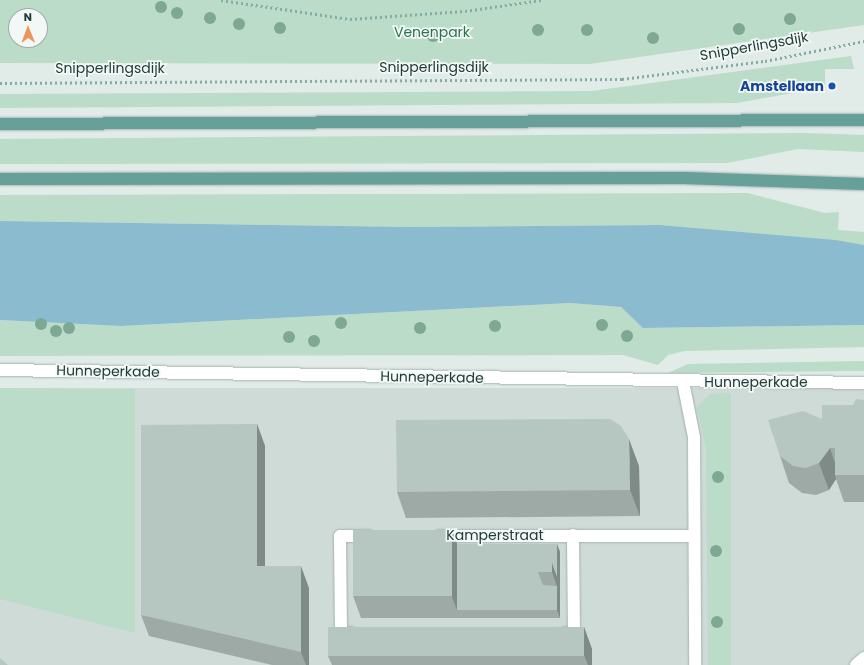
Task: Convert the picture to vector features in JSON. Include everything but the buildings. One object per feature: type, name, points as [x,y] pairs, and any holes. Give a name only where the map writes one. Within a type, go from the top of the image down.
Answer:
[{"type":"main road","points":[[0,124],[864,120]]},
{"type":"main road","points":[[0,179],[684,178],[864,184]]},
{"type":"street","name":"Hunneperkade","points":[[0,370],[683,382],[864,383]]},
{"type":"street","points":[[683,382],[694,437],[695,665]]},
{"type":"street","points":[[550,633],[574,633],[573,535]]},
{"type":"street","points":[[364,633],[341,633],[340,536],[379,536]]},
{"type":"street","name":"Kamperstraat","points":[[426,536],[694,536]]},
{"type":"street","points":[[856,665],[864,658]]},
{"type":"path","points":[[221,0],[263,9],[350,19],[465,11],[541,0]]},
{"type":"path","name":"Snipperlingsdijk","points":[[0,83],[622,79],[758,62],[864,41]]},
{"type":"shaded area","points":[[0,388],[864,388],[864,665],[0,665]]},
{"type":"green space","name":"Venenpark","points":[[0,0],[864,0],[864,25],[590,64],[0,63]]},
{"type":"green space","points":[[851,56],[854,69],[825,69],[825,87],[737,103],[0,108],[0,94],[592,91]]},
{"type":"green space","points":[[804,133],[864,135],[864,152],[798,149],[727,163],[0,164],[0,139]]},
{"type":"green space","points":[[747,193],[825,213],[839,212],[838,230],[864,232],[864,245],[660,225],[411,227],[0,221],[0,195]]},
{"type":"green space","points":[[570,303],[621,307],[644,328],[864,325],[864,347],[685,351],[668,355],[658,365],[623,355],[0,356],[0,320],[121,326]]},
{"type":"green space","points":[[864,361],[864,371],[668,373],[688,364]]},
{"type":"green space","points":[[0,388],[135,389],[135,633],[0,599]]},
{"type":"green space","points":[[731,393],[731,665],[708,665],[706,448],[697,407],[710,394]]},
{"type":"water","points":[[0,221],[411,227],[660,225],[835,240],[864,245],[864,325],[643,328],[621,307],[570,303],[121,326],[0,320]]},
{"type":"place","name":"Amstellaan","points":[[832,86]]}]
